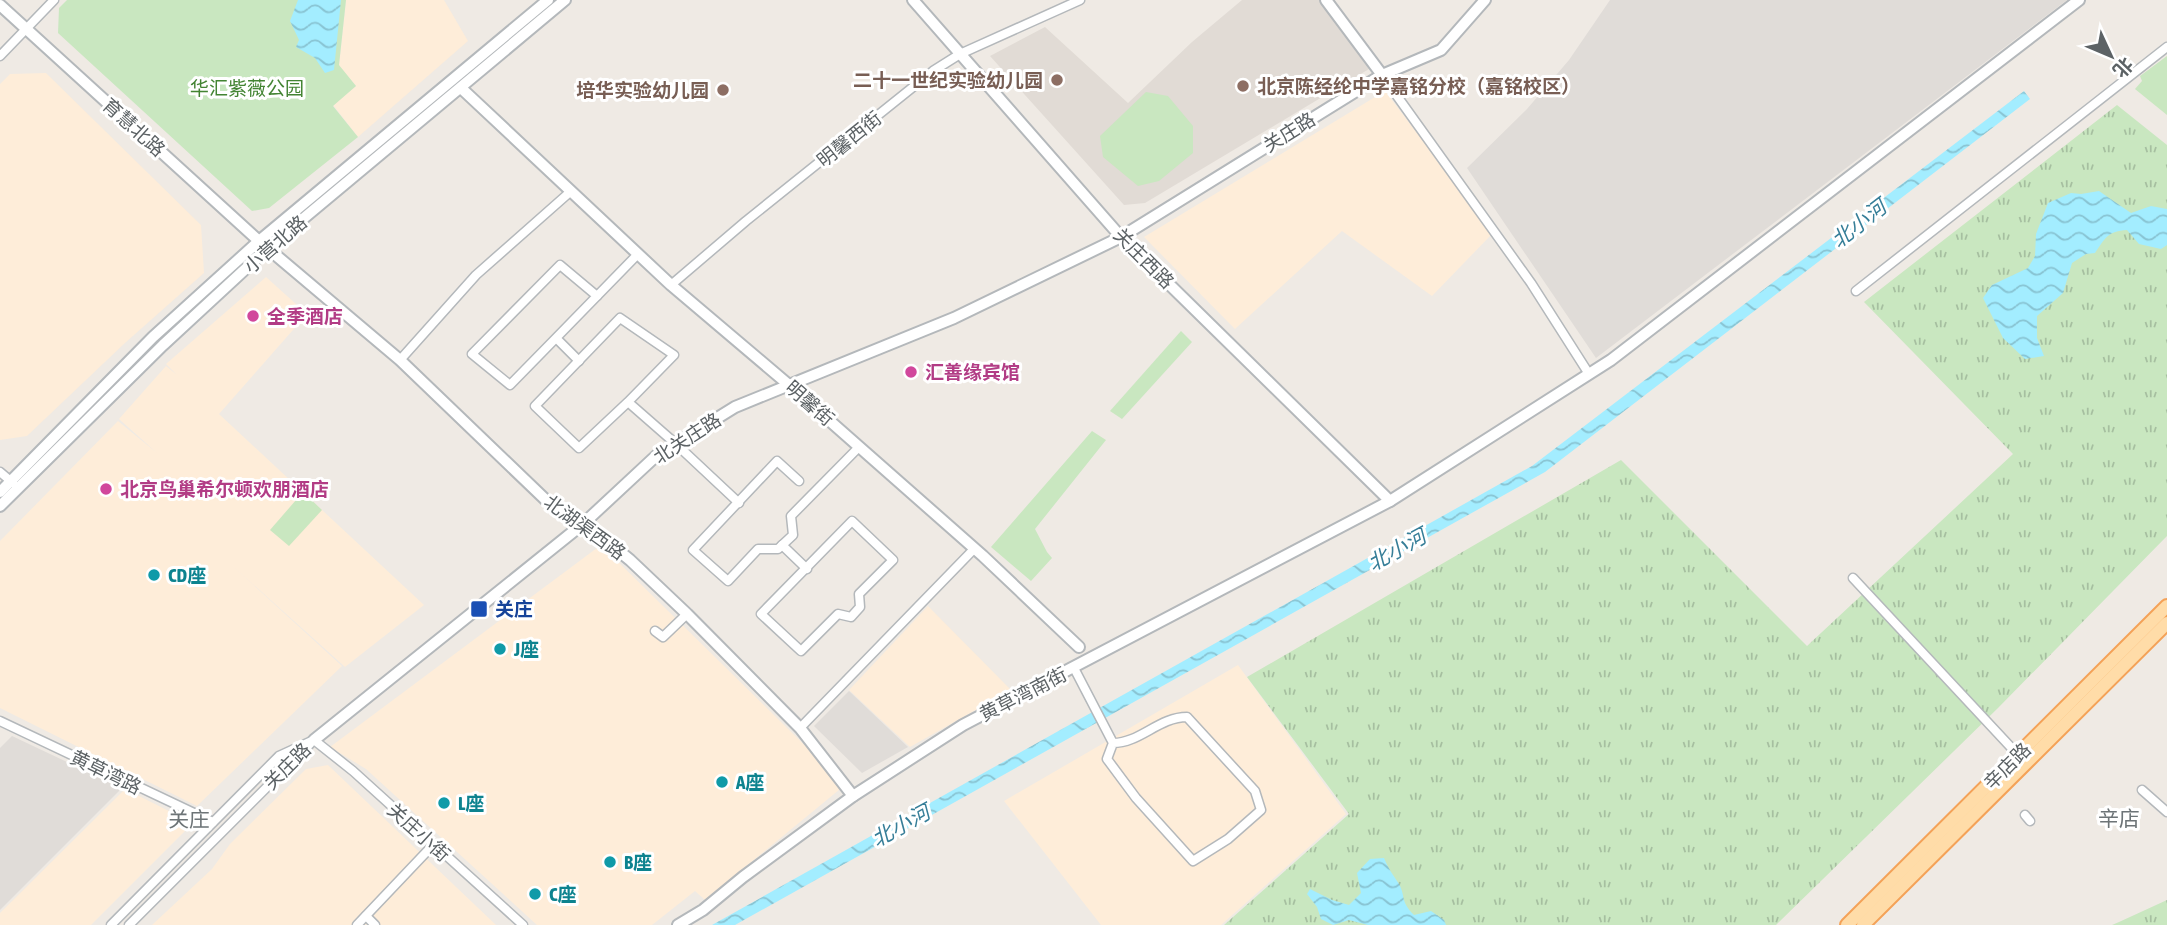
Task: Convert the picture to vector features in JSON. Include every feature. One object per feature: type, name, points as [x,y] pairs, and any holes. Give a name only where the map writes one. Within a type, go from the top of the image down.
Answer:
[{"type":"main road","name":"辛店路","points":[[1863,925],[2167,606]]},
{"type":"main road","name":"辛店路","points":[[1847,925],[2167,623]]},
{"type":"street","points":[[0,56],[54,0]]},
{"type":"street","name":"小营北路","points":[[0,492],[14,484],[163,345],[264,244],[548,0]]},
{"type":"street","name":"小营北路","points":[[264,244],[461,88],[565,0]]},
{"type":"street","name":"关庄西路","points":[[913,0],[1121,237],[1390,501]]},
{"type":"street","name":"明馨西街","points":[[671,285],[746,221],[933,71],[960,54],[1080,0]]},
{"type":"street","points":[[1326,0],[1531,283],[1588,374]]},
{"type":"street","name":"关庄路","points":[[1121,237],[1382,75],[1441,50],[1485,0]]},
{"type":"street","name":"黄草湾南街","points":[[678,925],[703,910],[853,796],[963,725],[1390,501],[1611,360],[2079,0]]},
{"type":"street","name":"育慧北路","points":[[1,8],[264,244]]},
{"type":"street","points":[[1856,291],[2167,47]]},
{"type":"street","name":"明馨街","points":[[461,88],[671,285],[789,385],[974,549],[1079,647]]},
{"type":"street","points":[[400,360],[476,275],[570,192]]},
{"type":"street","name":"北关庄路","points":[[314,740],[584,523],[656,456],[735,407],[954,318],[1121,237]]},
{"type":"street","name":"北湖渠西路","points":[[264,244],[400,360],[550,504],[572,513],[630,560],[800,728],[853,796]]},
{"type":"street","points":[[597,296],[560,265],[472,354],[510,385],[556,338],[597,296],[638,254]]},
{"type":"street","points":[[620,318],[674,355],[628,402],[579,448],[535,406],[620,318]]},
{"type":"street","points":[[556,338],[579,361]]},
{"type":"street","points":[[628,402],[739,503]]},
{"type":"street","points":[[799,481],[777,461],[693,550],[728,582],[758,549],[778,549],[793,535],[791,516],[859,447]]},
{"type":"street","points":[[0,472],[14,484]]},
{"type":"street","name":"小营北路","points":[[0,506],[14,484]]},
{"type":"street","points":[[852,521],[892,560],[859,594],[860,607],[851,617],[838,614],[801,651],[761,614],[807,569],[852,521]]},
{"type":"street","points":[[782,545],[807,569]]},
{"type":"street","points":[[800,728],[974,549]]},
{"type":"street","points":[[1853,578],[2022,759]]},
{"type":"street","points":[[655,631],[663,637],[687,614]]},
{"type":"street","points":[[1074,668],[1113,743],[1107,759],[1136,798],[1193,861],[1228,839],[1261,810],[1255,791],[1187,717],[1173,717],[1123,743],[1113,743]]},
{"type":"street","name":"黄草湾路","points":[[0,721],[213,822]]},
{"type":"street","name":"关庄路","points":[[111,925],[279,756],[314,740]]},
{"type":"street","name":"关庄路","points":[[129,925],[314,740]]},
{"type":"street","name":"关庄小街","points":[[314,740],[354,771],[523,925]]},
{"type":"street","points":[[2142,790],[2167,812]]},
{"type":"street","points":[[357,925],[433,845]]},
{"type":"street","points":[[366,916],[375,925]]},
{"type":"shaded area","points":[[346,0],[444,0],[468,41],[358,137],[333,105],[356,86],[339,66]]},
{"type":"shaded area","name":"北京陈经纶中学嘉铭分校（嘉铭校区）","points":[[1242,0],[1322,0],[1369,69],[1145,203],[1124,205],[990,56],[1045,27],[1128,103],[1192,42]]},
{"type":"shaded area","points":[[1610,0],[2067,0],[1596,358],[1467,168],[1527,109],[1569,60]]},
{"type":"shaded area","points":[[46,73],[201,225],[204,273],[27,436],[0,440],[0,84],[10,74]]},
{"type":"shaded area","points":[[1385,91],[1493,233],[1432,296],[1342,231],[1235,329],[1144,237]]},
{"type":"shaded area","points":[[266,277],[307,314],[219,414],[424,605],[345,667],[225,559],[342,666],[197,806],[0,708],[0,541],[118,421],[157,453],[119,419],[166,366],[177,375],[166,364]]},
{"type":"shaded area","points":[[601,545],[845,785],[705,900],[695,891],[652,925],[537,925],[366,769],[330,747]]},
{"type":"shaded area","points":[[928,606],[1011,690],[910,747],[849,690]]},
{"type":"shaded area","points":[[1238,665],[1346,814],[1221,925],[1101,925],[1004,801]]},
{"type":"shaded area","points":[[849,691],[908,747],[862,773],[814,726]]},
{"type":"shaded area","points":[[12,736],[122,788],[0,910],[0,748]]},
{"type":"shaded area","points":[[328,765],[496,925],[152,925],[212,869],[230,844],[306,769]]},
{"type":"shaded area","points":[[125,789],[193,823],[91,925],[0,925],[0,913]]},
{"type":"green space","name":"华汇紫薇公园","points":[[67,0],[346,0],[339,65],[356,86],[333,106],[358,137],[269,208],[252,211],[58,33],[59,8]]},
{"type":"green space","points":[[2167,56],[2167,115],[2135,89],[2142,81],[2140,76]]},
{"type":"green space","points":[[1146,92],[1168,96],[1193,126],[1193,153],[1159,181],[1138,186],[1103,157],[1100,136]]},
{"type":"green space","points":[[2117,105],[2167,145],[2167,536],[1998,708],[1776,925],[1224,925],[1349,814],[1247,677],[1621,460],[1807,646],[2013,454],[1864,302]]},
{"type":"green space","points":[[1181,331],[1192,342],[1122,419],[1110,411]]},
{"type":"green space","points":[[1092,431],[1106,440],[1035,529],[1052,558],[1031,581],[991,547]]},
{"type":"green space","points":[[303,492],[322,510],[289,546],[270,530]]},
{"type":"green space","points":[[2167,900],[2167,925],[2112,925],[2119,922]]},
{"type":"water","points":[[298,0],[341,0],[334,70],[325,73],[315,58],[296,47],[299,40],[290,21]]},
{"type":"water","name":"北小河","points":[[2024,91],[2030,99],[1545,472],[735,925],[712,925],[1532,466]]},
{"type":"water","points":[[2099,191],[2131,213],[2151,206],[2167,209],[2167,245],[2161,249],[2139,244],[2127,230],[2115,232],[2108,236],[2095,253],[2086,254],[2072,263],[2063,293],[2037,316],[2037,338],[2044,356],[2025,359],[2003,338],[1983,298],[1992,285],[2028,268],[2035,256],[2036,234],[2048,203],[2071,193]]},
{"type":"water","points":[[1384,858],[1414,915],[1431,911],[1444,920],[1446,925],[1368,925],[1349,920],[1333,925],[1321,919],[1317,907],[1307,894],[1310,889],[1349,905],[1361,893],[1357,873],[1370,859]]},
{"type":"place","name":"二十一世纪实验幼儿园","points":[[1057,80]]},
{"type":"place","name":"北京陈经纶中学嘉铭分校（嘉铭校区）","points":[[1243,86]]},
{"type":"place","name":"培华实验幼儿园","points":[[723,90]]},
{"type":"place","name":"全季酒店","points":[[253,316]]},
{"type":"place","name":"汇善缘宾馆","points":[[911,372]]},
{"type":"place","name":"北京鸟巢希尔顿欢朋酒店","points":[[106,489]]},
{"type":"place","name":"CD座","points":[[154,575]]},
{"type":"place","name":"关庄","points":[[479,609]]},
{"type":"place","name":"J座","points":[[500,649]]},
{"type":"place","name":"A座","points":[[722,782]]},
{"type":"place","name":"L座","points":[[444,803]]},
{"type":"place","name":"B座","points":[[610,862]]},
{"type":"place","name":"C座","points":[[535,894]]},
{"type":"district","name":"辛店","points":[[2119,819]]},
{"type":"district","name":"关庄","points":[[189,820]]}]
